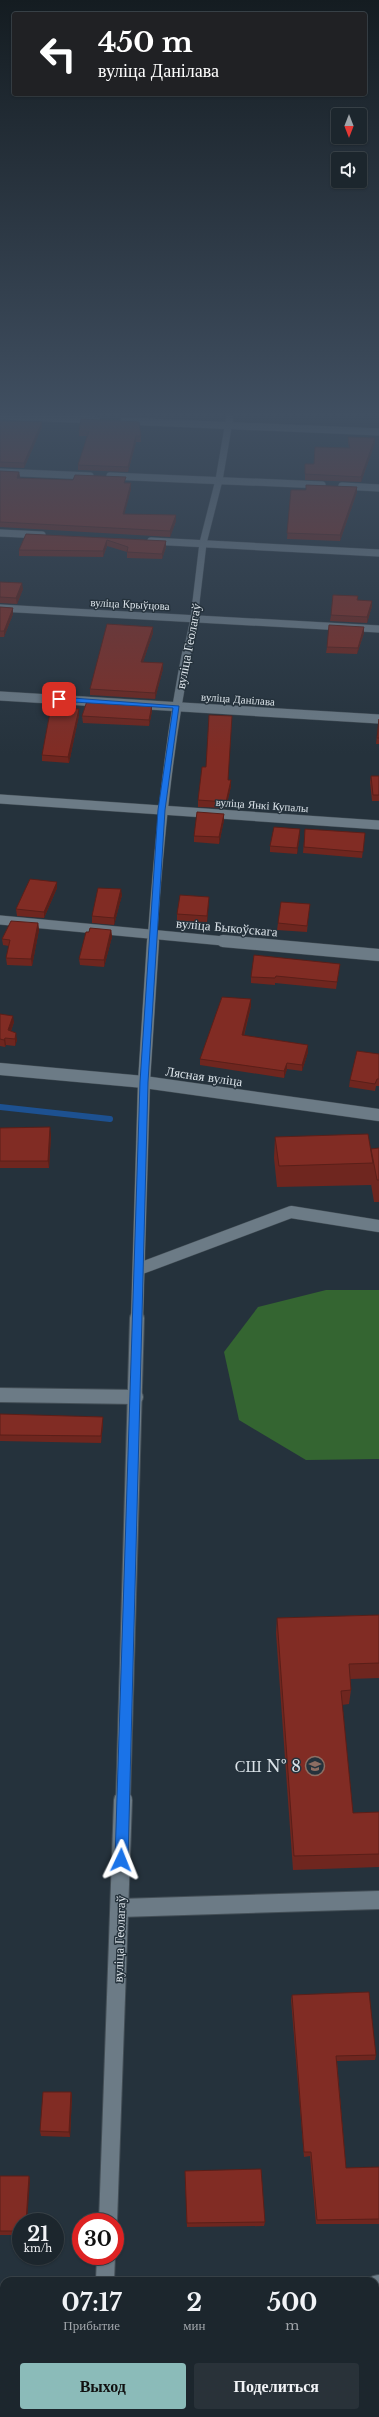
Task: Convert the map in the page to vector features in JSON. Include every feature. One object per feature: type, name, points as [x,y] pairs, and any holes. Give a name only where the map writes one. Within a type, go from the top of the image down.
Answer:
[{"type":"street","name":"вуліца Геолагаў","points":[[108,2213],[120,1908],[144,1082],[162,810],[176,706],[194,619],[203,543],[206,529]]},
{"type":"street","points":[[0,534],[47,536]]},
{"type":"street","points":[[141,540],[379,553]]},
{"type":"street","name":"вуліца Крыўцова","points":[[0,608],[379,629]]},
{"type":"street","name":"вуліца Данілава","points":[[0,696],[379,720]]},
{"type":"street","name":"вуліца Янкі Купалы","points":[[0,799],[379,825]]},
{"type":"street","name":"вуліца Быкоўскага","points":[[0,920],[379,955]]},
{"type":"street","name":"Лясная вуліца","points":[[0,1069],[144,1082],[379,1115]]},
{"type":"street","points":[[139,1269],[291,1212],[379,1226]]},
{"type":"street","points":[[0,1395],[136,1397]]},
{"type":"street","points":[[120,1908],[379,1900]]},
{"type":"street","points":[[105,2277],[106,2265]]},
{"type":"green space","points":[[326,1290],[379,1290],[379,1459],[306,1460],[239,1420],[224,1352],[258,1307]]},
{"type":"building","points":[[128,529],[171,529],[170,531]]},
{"type":"building","points":[[287,529],[342,529],[340,535],[287,533]]},
{"type":"building","points":[[26,534],[166,541],[162,554],[127,552],[128,547],[107,540],[103,551],[19,550]]},
{"type":"building","points":[[0,582],[22,583],[16,598],[0,597]]},
{"type":"building","points":[[333,595],[358,596],[357,600],[372,601],[367,617],[331,615]]},
{"type":"building","points":[[0,607],[13,608],[4,631],[0,631]]},
{"type":"building","points":[[107,624],[153,627],[141,662],[163,663],[155,693],[90,689]]},
{"type":"building","points":[[329,625],[364,627],[358,648],[327,647]]},
{"type":"building","points":[[87,701],[152,705],[149,720],[82,716]]},
{"type":"building","points":[[51,707],[79,709],[68,757],[42,755]]},
{"type":"building","points":[[209,715],[232,716],[228,780],[231,780],[226,802],[198,800],[202,767],[206,767]]},
{"type":"building","points":[[379,719],[379,738],[377,738]]},
{"type":"building","points":[[371,776],[379,776],[379,795],[373,795]]},
{"type":"building","points":[[197,812],[224,814],[219,837],[194,836]]},
{"type":"building","points":[[274,827],[300,829],[297,848],[270,846]]},
{"type":"building","points":[[305,829],[365,833],[363,852],[304,847]]},
{"type":"building","points":[[30,879],[57,882],[44,912],[16,909]]},
{"type":"building","points":[[98,888],[121,889],[114,918],[92,916]]},
{"type":"building","points":[[180,895],[209,897],[207,916],[177,914]]},
{"type":"building","points":[[281,902],[310,904],[307,926],[278,923]]},
{"type":"building","points":[[11,921],[38,923],[31,959],[6,958],[10,940],[2,939]]},
{"type":"building","points":[[90,928],[111,930],[104,960],[79,959],[86,932],[89,932]]},
{"type":"building","points":[[254,955],[340,964],[337,982],[276,976],[275,978],[251,977]]},
{"type":"building","points":[[222,997],[251,999],[242,1035],[308,1045],[302,1065],[287,1063],[284,1071],[200,1059]]},
{"type":"building","points":[[0,1014],[13,1016],[8,1030],[16,1033],[15,1039],[0,1039]]},
{"type":"building","points":[[357,1051],[379,1054],[379,1079],[377,1079],[375,1084],[350,1080]]},
{"type":"building","points":[[50,1127],[48,1161],[0,1161],[0,1128]]},
{"type":"building","points":[[368,1134],[373,1163],[279,1166],[275,1137]]},
{"type":"building","points":[[379,1148],[379,1180],[377,1180],[371,1149]]},
{"type":"building","points":[[0,1414],[103,1417],[101,1436],[0,1435]]},
{"type":"building","name":"СШ № 8","points":[[379,1615],[379,1663],[349,1664],[351,1690],[341,1691],[353,1813],[379,1812],[379,1854],[294,1856],[277,1618]]},
{"type":"building","points":[[369,1992],[376,2055],[336,2056],[346,2168],[379,2167],[379,2219],[317,2220],[311,2152],[304,2152],[292,1995]]},
{"type":"building","points":[[43,2092],[71,2092],[69,2132],[40,2131]]},
{"type":"building","points":[[261,2169],[265,2222],[187,2223],[185,2171]]},
{"type":"building","points":[[0,2176],[29,2176],[27,2213],[12,2213],[12,2231],[0,2231]]},
{"type":"waterway","points":[[0,1107],[110,1119]]},
{"type":"place","name":"СШ № 8","points":[[315,1766]]},
{"type":"route","points":[[59,699],[176,706],[162,810],[144,1082],[136,1397],[121,1860]]}]
